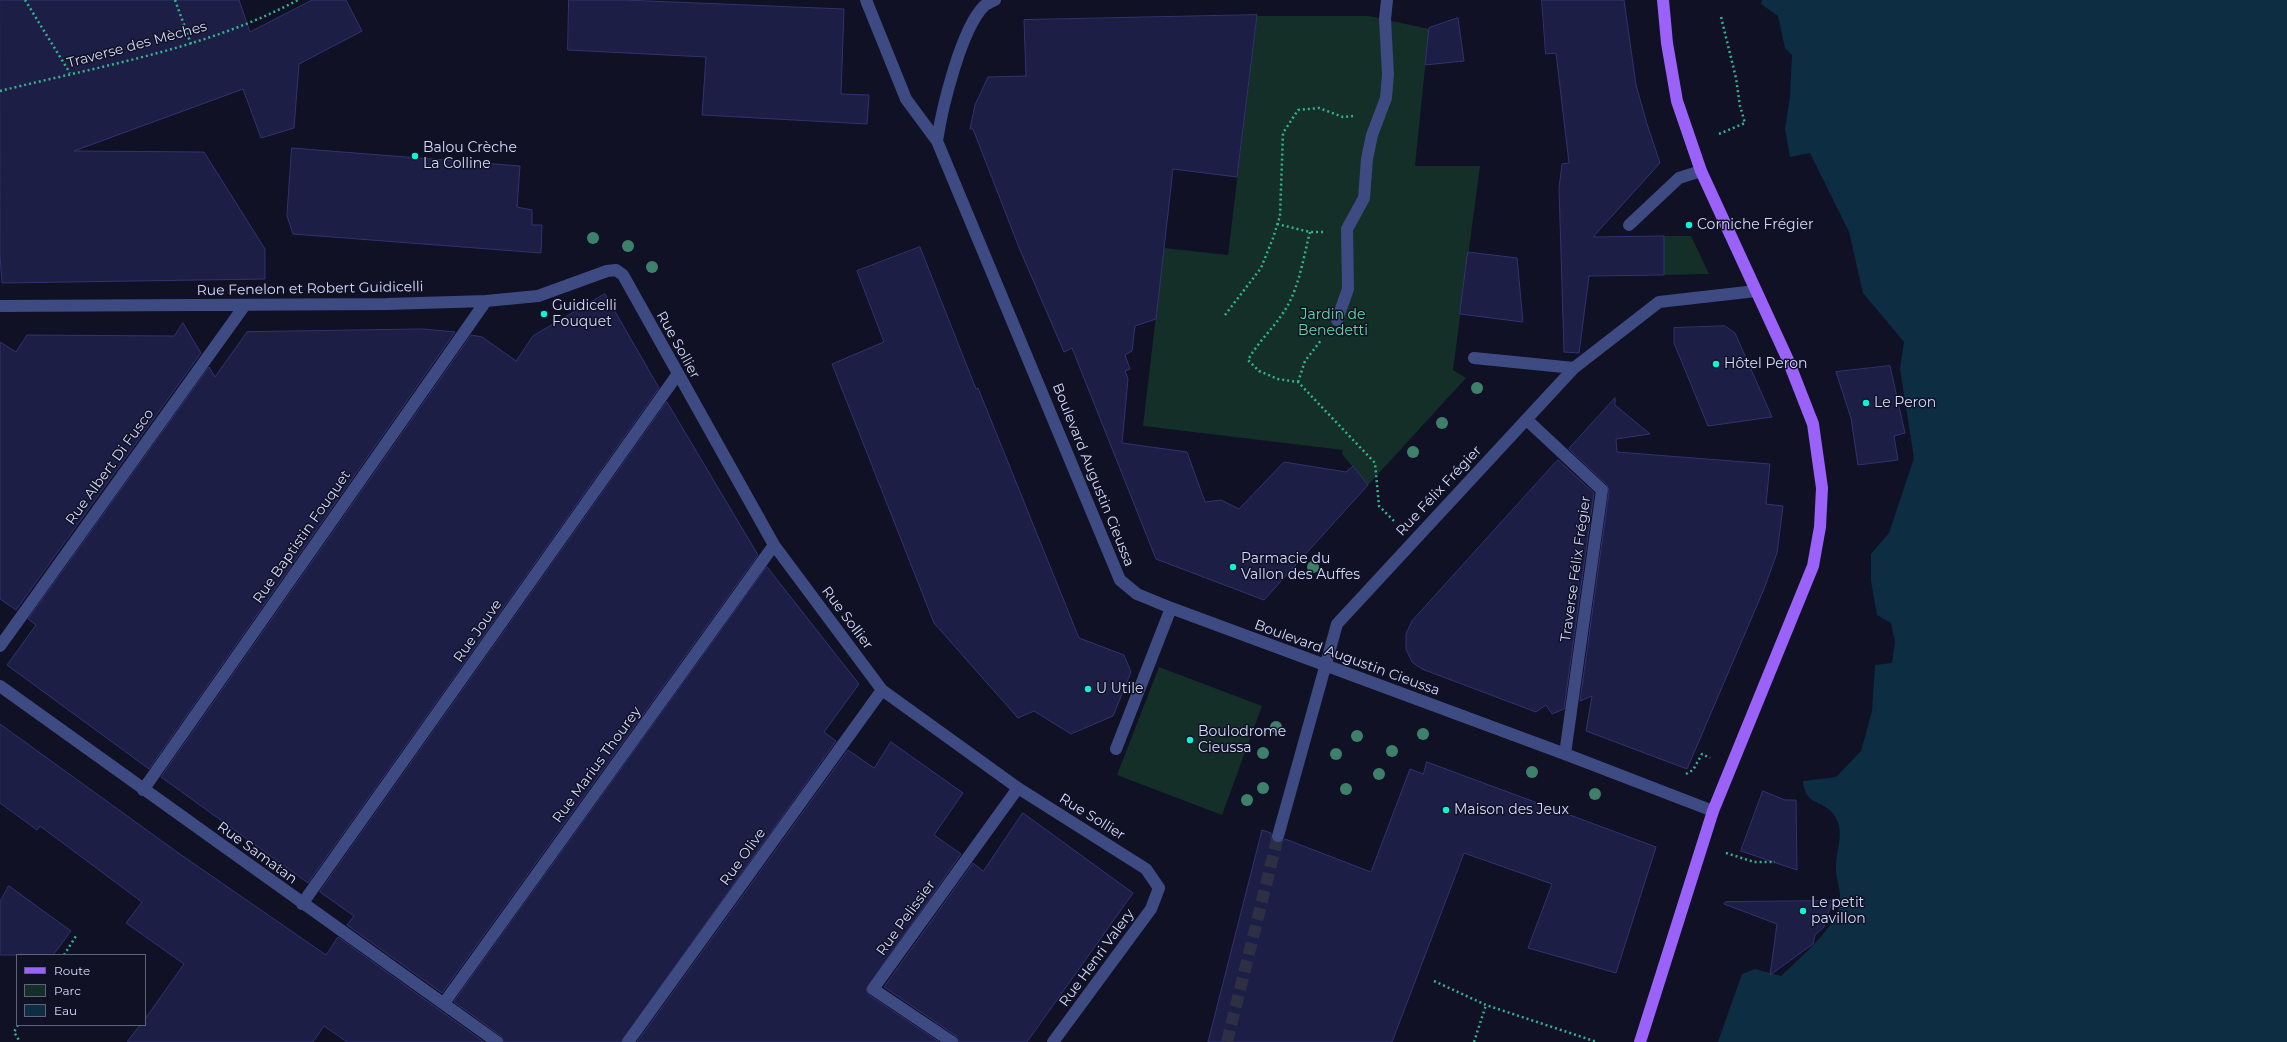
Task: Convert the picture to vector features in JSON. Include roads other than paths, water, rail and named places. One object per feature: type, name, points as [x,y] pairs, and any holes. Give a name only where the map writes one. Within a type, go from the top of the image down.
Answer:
[{"type":"main road","points":[[1640,1042],[1712,811],[1813,566],[1820,527],[1822,488],[1813,424],[1788,360],[1701,171],[1677,101],[1667,43],[1662,0]]},
{"type":"street","name":"Boulevard Augustin Cieussa","points":[[866,0],[906,99],[937,141],[1120,580],[1137,594],[1171,608],[1565,754],[1712,811]]},
{"type":"street","points":[[937,141],[943,104],[964,42],[984,6],[995,0]]},
{"type":"street","points":[[1337,320],[1348,289],[1347,231],[1364,198],[1367,159],[1386,98],[1388,74],[1386,18],[1387,0]]},
{"type":"street","points":[[1630,225],[1679,178],[1701,171]]},
{"type":"street","name":"Rue Fenelon et Robert Guidicelli","points":[[0,306],[245,305],[486,301],[538,296],[606,271],[616,270]]},
{"type":"street","name":"Rue Sollier","points":[[616,270],[623,275],[774,545],[882,690],[1018,788],[1146,869],[1159,888]]},
{"type":"street","name":"Rue Félix Frégier","points":[[1278,836],[1337,624],[1574,368],[1658,302],[1756,291]]},
{"type":"street","name":"Rue Baptistin Fouquet","points":[[143,790],[486,301]]},
{"type":"street","name":"Rue Albert Di Fusco","points":[[0,646],[245,305]]},
{"type":"street","points":[[1474,358],[1574,368]]},
{"type":"street","name":"Rue Jouve","points":[[302,904],[677,374]]},
{"type":"street","name":"Traverse Félix Frégier","points":[[1527,420],[1602,490],[1565,754]]},
{"type":"street","name":"Rue Marius Thourey","points":[[444,1003],[774,545]]},
{"type":"street","points":[[1116,749],[1171,608]]},
{"type":"street","name":"Rue Samatan","points":[[0,686],[302,904],[444,1003],[497,1042]]},
{"type":"street","name":"Rue Olive","points":[[628,1042],[882,690]]},
{"type":"street","name":"Rue Pelissier","points":[[952,1042],[873,989],[1018,788]]},
{"type":"street","name":"Rue Henri Valery","points":[[1053,1042],[1152,909],[1159,888]]},
{"type":"water","points":[[1762,0],[2287,0],[2287,1042],[1718,1042],[1742,974],[1755,969],[1781,976],[1816,942],[1833,921],[1838,911],[1840,896],[1836,870],[1840,839],[1839,827],[1834,815],[1829,810],[1807,795],[1804,789],[1803,781],[1836,777],[1861,751],[1872,711],[1875,665],[1892,663],[1895,642],[1891,623],[1877,615],[1871,581],[1871,554],[1889,533],[1914,458],[1900,369],[1904,342],[1863,293],[1849,232],[1810,153],[1790,157],[1785,129],[1790,96],[1792,55],[1785,48],[1778,16],[1761,4]]},
{"type":"tunnel","points":[[1227,1042],[1278,836]]},
{"type":"place","name":"Balou Crèche La Colline","points":[[415,156]]},
{"type":"place","name":"Corniche Frégier","points":[[1689,225]]},
{"type":"place","name":"Guidicelli Fouquet","points":[[544,314]]},
{"type":"place","name":"Hôtel Peron","points":[[1716,364]]},
{"type":"place","name":"Le Peron","points":[[1866,403]]},
{"type":"place","name":"Parmacie du Vallon des Auffes","points":[[1233,567]]},
{"type":"place","name":"U Utile","points":[[1088,689]]},
{"type":"place","name":"Boulodrome Cieussa","points":[[1190,740]]},
{"type":"place","name":"Maison des Jeux","points":[[1446,810]]},
{"type":"place","name":"Le petit pavillon","points":[[1803,911]]},
{"type":"park label","name":"Jardin de Benedetti","points":[[1333,324]]}]
